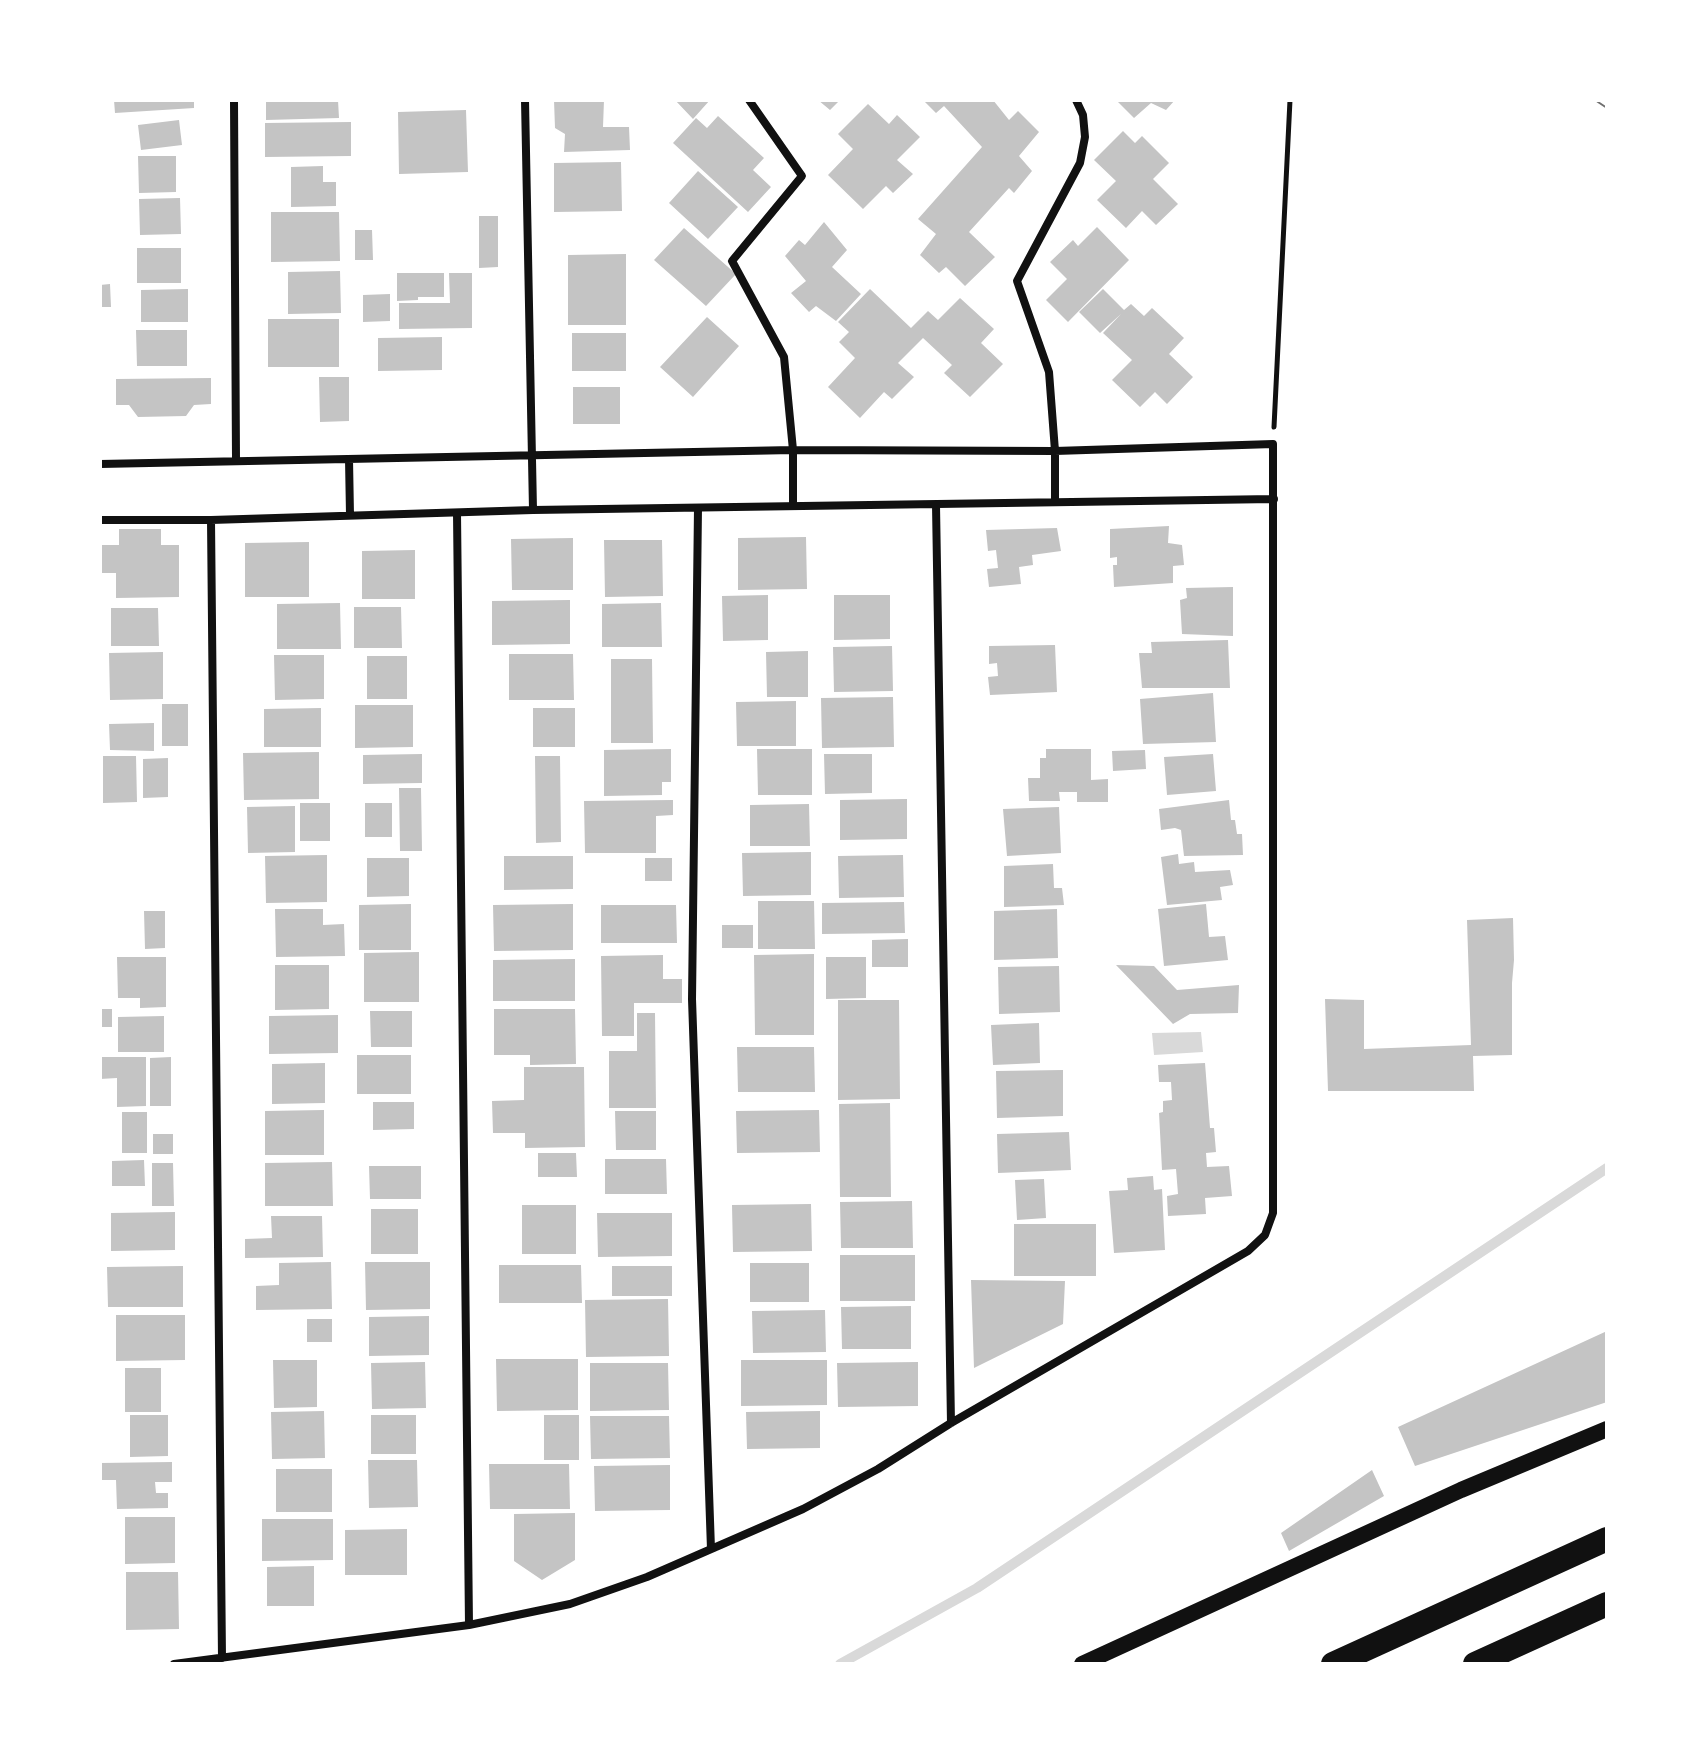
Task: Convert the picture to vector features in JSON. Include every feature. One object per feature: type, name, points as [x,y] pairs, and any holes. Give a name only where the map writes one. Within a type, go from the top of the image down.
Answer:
[{"type":"highway","points":[[1333,1664],[1607,1539]]},
{"type":"highway","points":[[1475,1664],[1607,1604]]},
{"type":"main road","points":[[1082,1664],[1461,1490],[1607,1429]]},
{"type":"street","points":[[234,100],[236,460]]},
{"type":"street","points":[[525,100],[533,510]]},
{"type":"street","points":[[749,100],[802,176],[732,261],[784,357],[793,450],[793,505]]},
{"type":"street","points":[[1055,502],[1049,372],[1017,281],[1080,163],[1085,137],[1083,115],[1076,100]]},
{"type":"street","points":[[100,464],[793,450],[1055,451],[1273,444],[1273,1213],[1265,1235],[1248,1251],[951,1423],[878,1469],[803,1509],[647,1577],[570,1604],[469,1625],[174,1664]]},
{"type":"street","points":[[349,459],[350,515]]},
{"type":"street","points":[[100,520],[211,520],[793,505],[1274,499]]},
{"type":"street","points":[[936,505],[951,1423]]},
{"type":"street","points":[[698,508],[692,999],[711,1549]]},
{"type":"street","points":[[457,513],[469,1625]]},
{"type":"street","points":[[211,520],[222,1658]]},
{"type":"path","points":[[1273,444],[1290,100]]},
{"type":"shaded area","points":[[1201,1032],[1203,1052],[1154,1055],[1152,1033]]},
{"type":"building","points":[[114,100],[194,100],[194,108],[115,113]]},
{"type":"building","points":[[266,100],[338,100],[339,118],[266,120]]},
{"type":"building","points":[[554,100],[604,100],[603,127],[629,127],[630,150],[564,152],[565,134],[555,128]]},
{"type":"building","points":[[675,100],[710,100],[693,119]]},
{"type":"building","points":[[818,100],[840,100],[830,110]]},
{"type":"building","points":[[923,100],[993,100],[1009,120],[1018,111],[1039,132],[1019,156],[1032,171],[1014,193],[1009,188],[969,232],[995,257],[965,286],[946,267],[939,273],[920,255],[936,234],[918,219],[982,147],[944,106],[936,113]]},
{"type":"building","points":[[1116,100],[1175,100],[1166,110],[1151,103],[1134,118]]},
{"type":"building","points":[[868,104],[889,124],[897,115],[920,137],[897,160],[913,174],[893,193],[886,186],[863,209],[828,175],[853,149],[838,134]]},
{"type":"building","points":[[466,110],[468,172],[399,174],[398,112]]},
{"type":"building","points":[[718,116],[764,158],[753,170],[771,187],[748,212],[673,143],[696,118],[707,128]]},
{"type":"building","points":[[179,120],[182,145],[141,150],[138,125]]},
{"type":"building","points":[[351,122],[351,156],[265,157],[265,123]]},
{"type":"building","points":[[1123,131],[1135,143],[1142,136],[1169,163],[1153,179],[1178,204],[1156,225],[1142,211],[1126,228],[1097,200],[1116,181],[1094,160]]},
{"type":"building","points":[[138,156],[176,156],[176,192],[139,193]]},
{"type":"building","points":[[621,162],[622,211],[554,212],[554,163]]},
{"type":"building","points":[[323,166],[323,182],[336,182],[336,206],[291,207],[291,167]]},
{"type":"building","points":[[698,171],[738,207],[708,239],[669,203]]},
{"type":"building","points":[[180,198],[181,234],[140,235],[139,199]]},
{"type":"building","points":[[271,212],[339,212],[340,261],[271,262]]},
{"type":"building","points":[[479,216],[498,216],[498,267],[479,268]]},
{"type":"building","points":[[824,222],[847,250],[832,267],[861,294],[836,321],[816,306],[809,312],[791,293],[806,281],[785,256],[799,240],[805,245]]},
{"type":"building","points":[[1097,227],[1129,260],[1068,322],[1046,300],[1067,279],[1050,262],[1073,240],[1078,246]]},
{"type":"building","points":[[684,228],[736,274],[706,306],[654,260]]},
{"type":"building","points":[[355,230],[372,230],[373,260],[355,260]]},
{"type":"building","points":[[137,248],[181,248],[181,283],[137,283]]},
{"type":"building","points":[[626,254],[626,325],[568,325],[568,255]]},
{"type":"building","points":[[340,271],[341,313],[288,314],[288,272]]},
{"type":"building","points":[[397,273],[444,273],[444,297],[397,301]]},
{"type":"building","points":[[449,273],[472,273],[472,328],[399,329],[399,303],[450,303]]},
{"type":"building","points":[[110,284],[111,307],[100,307],[100,285]]},
{"type":"building","points":[[188,289],[188,322],[141,322],[141,290]]},
{"type":"building","points":[[870,289],[911,328],[928,311],[938,320],[960,298],[994,329],[981,343],[1003,364],[970,397],[944,373],[952,365],[923,338],[898,363],[914,377],[892,399],[884,392],[860,418],[828,387],[855,358],[839,342],[849,332],[838,322]]},
{"type":"building","points":[[1103,289],[1124,310],[1131,304],[1144,316],[1152,308],[1184,338],[1169,354],[1193,377],[1167,404],[1155,392],[1140,407],[1112,380],[1132,360],[1103,333],[1121,314],[1100,333],[1079,312]]},
{"type":"building","points":[[390,294],[390,321],[363,322],[363,295]]},
{"type":"building","points":[[707,317],[739,346],[693,397],[660,367]]},
{"type":"building","points":[[268,319],[339,319],[339,367],[268,367]]},
{"type":"building","points":[[136,330],[187,330],[187,366],[137,366]]},
{"type":"building","points":[[572,333],[626,333],[626,371],[572,371]]},
{"type":"building","points":[[442,337],[442,370],[378,371],[378,338]]},
{"type":"building","points":[[319,377],[349,377],[349,421],[320,422]]},
{"type":"building","points":[[211,378],[211,404],[194,405],[186,416],[138,417],[129,405],[116,405],[116,379]]},
{"type":"building","points":[[573,387],[620,387],[620,424],[573,424]]},
{"type":"building","points":[[1169,526],[1168,543],[1182,545],[1184,565],[1173,566],[1173,583],[1114,587],[1113,565],[1117,565],[1117,557],[1110,558],[1110,529]]},
{"type":"building","points":[[1057,528],[1061,551],[1032,555],[1033,565],[1019,567],[1021,584],[989,587],[987,569],[998,568],[996,550],[988,551],[986,530]]},
{"type":"building","points":[[119,529],[161,529],[161,545],[179,545],[179,597],[116,598],[116,573],[100,573],[100,545],[119,545]]},
{"type":"building","points":[[806,537],[807,589],[738,590],[738,538]]},
{"type":"building","points":[[573,538],[573,590],[512,590],[511,539]]},
{"type":"building","points":[[604,540],[662,540],[663,596],[605,597]]},
{"type":"building","points":[[309,542],[309,597],[245,597],[245,543]]},
{"type":"building","points":[[415,550],[415,599],[362,599],[362,551]]},
{"type":"building","points":[[1233,587],[1233,636],[1182,634],[1180,600],[1187,598],[1186,588]]},
{"type":"building","points":[[768,595],[768,640],[723,641],[722,596]]},
{"type":"building","points":[[834,595],[890,595],[890,639],[834,640]]},
{"type":"building","points":[[570,600],[570,644],[492,645],[492,601]]},
{"type":"building","points":[[340,603],[341,649],[277,649],[277,604]]},
{"type":"building","points":[[661,603],[662,647],[602,647],[602,604]]},
{"type":"building","points":[[354,607],[401,607],[402,648],[354,648]]},
{"type":"building","points":[[111,608],[158,608],[159,646],[111,646]]},
{"type":"building","points":[[1228,640],[1230,688],[1142,688],[1139,653],[1152,653],[1151,642]]},
{"type":"building","points":[[1055,645],[1057,692],[990,695],[988,677],[998,676],[997,663],[989,664],[989,646]]},
{"type":"building","points":[[892,646],[893,691],[834,692],[833,647]]},
{"type":"building","points":[[808,651],[808,697],[767,697],[766,652]]},
{"type":"building","points":[[163,652],[163,699],[110,700],[109,653]]},
{"type":"building","points":[[509,654],[573,654],[574,700],[509,700]]},
{"type":"building","points":[[274,655],[324,655],[324,699],[275,700]]},
{"type":"building","points":[[367,656],[407,656],[407,699],[367,699]]},
{"type":"building","points":[[611,659],[652,659],[653,743],[611,743]]},
{"type":"building","points":[[1213,693],[1216,742],[1143,744],[1140,699]]},
{"type":"building","points":[[893,697],[894,747],[822,748],[821,698]]},
{"type":"building","points":[[796,701],[796,746],[737,746],[736,702]]},
{"type":"building","points":[[162,704],[188,704],[188,746],[162,746]]},
{"type":"building","points":[[355,705],[413,705],[413,747],[355,748]]},
{"type":"building","points":[[321,708],[321,747],[264,747],[264,709]]},
{"type":"building","points":[[533,708],[575,708],[575,747],[533,747]]},
{"type":"building","points":[[154,723],[154,751],[110,750],[109,724]]},
{"type":"building","points":[[671,749],[671,782],[662,782],[662,795],[604,796],[604,750]]},
{"type":"building","points":[[757,749],[812,749],[812,795],[758,795]]},
{"type":"building","points":[[1046,749],[1091,749],[1091,780],[1108,779],[1108,802],[1077,802],[1077,792],[1059,792],[1060,801],[1029,801],[1028,778],[1040,778],[1040,758],[1046,758]]},
{"type":"building","points":[[1145,750],[1146,769],[1113,771],[1112,751]]},
{"type":"building","points":[[319,752],[319,799],[244,800],[243,753]]},
{"type":"building","points":[[422,754],[422,783],[363,784],[363,755]]},
{"type":"building","points":[[824,754],[872,754],[872,793],[825,794]]},
{"type":"building","points":[[1213,754],[1216,791],[1167,795],[1164,757]]},
{"type":"building","points":[[103,756],[136,756],[137,802],[103,803]]},
{"type":"building","points":[[535,756],[560,756],[561,842],[536,843]]},
{"type":"building","points":[[168,758],[168,797],[143,798],[143,759]]},
{"type":"building","points":[[399,788],[421,788],[422,851],[400,851]]},
{"type":"building","points":[[907,799],[907,839],[840,840],[840,800]]},
{"type":"building","points":[[673,800],[673,815],[656,816],[656,853],[585,853],[584,801]]},
{"type":"building","points":[[1229,800],[1231,820],[1235,820],[1237,834],[1242,834],[1243,855],[1184,856],[1181,830],[1161,830],[1159,809]]},
{"type":"building","points":[[300,803],[330,803],[330,841],[300,841]]},
{"type":"building","points":[[365,803],[392,803],[392,837],[365,837]]},
{"type":"building","points":[[809,804],[810,846],[750,846],[750,805]]},
{"type":"building","points":[[295,806],[295,852],[248,853],[247,807]]},
{"type":"building","points":[[1059,807],[1061,853],[1007,856],[1003,809]]},
{"type":"building","points":[[811,852],[811,895],[743,896],[742,853]]},
{"type":"building","points":[[1178,854],[1179,864],[1194,862],[1195,872],[1230,870],[1233,885],[1220,887],[1222,900],[1167,905],[1161,857]]},
{"type":"building","points":[[327,855],[327,902],[266,903],[265,856]]},
{"type":"building","points":[[903,855],[904,897],[839,898],[838,856]]},
{"type":"building","points":[[504,856],[573,856],[573,889],[504,890]]},
{"type":"building","points":[[367,858],[409,858],[409,896],[367,897]]},
{"type":"building","points":[[645,858],[672,858],[672,881],[645,881]]},
{"type":"building","points":[[1053,864],[1054,888],[1062,888],[1064,905],[1004,907],[1004,866]]},
{"type":"building","points":[[758,901],[814,901],[815,949],[758,949]]},
{"type":"building","points":[[904,902],[905,933],[822,934],[822,903]]},
{"type":"building","points":[[411,904],[411,950],[359,950],[359,905]]},
{"type":"building","points":[[573,904],[573,950],[494,951],[493,905]]},
{"type":"building","points":[[1206,904],[1209,937],[1225,936],[1228,960],[1164,966],[1158,909]]},
{"type":"building","points":[[601,905],[676,905],[677,943],[601,943]]},
{"type":"building","points":[[275,909],[323,909],[323,925],[344,924],[345,956],[276,957]]},
{"type":"building","points":[[1057,909],[1058,958],[994,960],[994,911]]},
{"type":"building","points":[[144,911],[165,911],[165,948],[145,949]]},
{"type":"building","points":[[1513,918],[1512,1055],[1473,1056],[1474,1091],[1328,1091],[1325,999],[1364,1000],[1364,1049],[1471,1045],[1467,920]]},
{"type":"building","points":[[722,925],[753,925],[753,948],[722,948]]},
{"type":"building","points":[[908,939],[908,967],[872,967],[872,940]]},
{"type":"building","points":[[419,952],[419,1002],[364,1002],[364,953]]},
{"type":"building","points":[[814,954],[814,1035],[755,1035],[754,955]]},
{"type":"building","points":[[663,955],[663,979],[682,979],[682,1003],[634,1003],[634,1036],[602,1036],[601,956]]},
{"type":"building","points":[[117,957],[166,957],[166,1007],[140,1008],[140,998],[118,998]]},
{"type":"building","points":[[826,957],[866,957],[866,998],[826,999]]},
{"type":"building","points":[[575,959],[575,1001],[493,1001],[493,960]]},
{"type":"building","points":[[275,965],[329,965],[329,1009],[275,1010]]},
{"type":"building","points":[[1116,965],[1154,966],[1177,990],[1239,985],[1238,1013],[1190,1014],[1173,1024]]},
{"type":"building","points":[[1059,966],[1060,1012],[999,1014],[998,967]]},
{"type":"building","points":[[838,1000],[899,1000],[900,1099],[838,1100]]},
{"type":"building","points":[[100,1009],[112,1009],[112,1027],[100,1027]]},
{"type":"building","points":[[494,1009],[575,1009],[576,1064],[530,1065],[530,1055],[494,1055]]},
{"type":"building","points":[[370,1011],[412,1011],[412,1047],[371,1047]]},
{"type":"building","points":[[637,1013],[655,1013],[656,1108],[609,1108],[609,1051],[637,1051]]},
{"type":"building","points":[[338,1015],[338,1053],[269,1054],[269,1016]]},
{"type":"building","points":[[164,1016],[164,1052],[118,1052],[118,1017]]},
{"type":"building","points":[[1039,1023],[1040,1063],[993,1065],[991,1025]]},
{"type":"building","points":[[737,1047],[814,1047],[815,1092],[738,1092]]},
{"type":"building","points":[[357,1055],[411,1055],[411,1094],[357,1094]]},
{"type":"building","points":[[100,1057],[146,1057],[146,1106],[117,1107],[117,1078],[100,1079]]},
{"type":"building","points":[[171,1057],[171,1106],[150,1106],[150,1058]]},
{"type":"building","points":[[325,1063],[325,1103],[272,1104],[272,1064]]},
{"type":"building","points":[[1205,1063],[1210,1128],[1214,1128],[1216,1152],[1206,1153],[1207,1167],[1229,1166],[1232,1196],[1205,1198],[1206,1214],[1168,1216],[1167,1196],[1178,1194],[1176,1169],[1162,1170],[1159,1113],[1163,1112],[1163,1101],[1172,1100],[1171,1082],[1159,1082],[1158,1065]]},
{"type":"building","points":[[524,1067],[584,1067],[585,1147],[525,1148],[525,1133],[493,1133],[492,1101],[524,1100]]},
{"type":"building","points":[[1063,1070],[1063,1116],[997,1118],[996,1071]]},
{"type":"building","points":[[373,1102],[414,1102],[414,1129],[373,1130]]},
{"type":"building","points":[[890,1103],[891,1197],[840,1197],[839,1104]]},
{"type":"building","points":[[324,1110],[324,1155],[265,1155],[265,1111]]},
{"type":"building","points":[[819,1110],[820,1152],[737,1153],[736,1111]]},
{"type":"building","points":[[615,1111],[656,1111],[656,1150],[616,1150]]},
{"type":"building","points":[[122,1112],[147,1112],[147,1153],[122,1153]]},
{"type":"building","points":[[1069,1132],[1071,1170],[998,1173],[997,1134]]},
{"type":"building","points":[[153,1134],[173,1134],[173,1154],[153,1154]]},
{"type":"building","points":[[538,1153],[576,1153],[577,1177],[538,1177]]},
{"type":"building","points":[[605,1159],[666,1159],[667,1194],[605,1194]]},
{"type":"building","points":[[144,1160],[145,1186],[112,1186],[112,1161]]},
{"type":"building","points":[[332,1162],[333,1206],[265,1206],[265,1163]]},
{"type":"building","points":[[152,1163],[173,1163],[174,1206],[152,1206]]},
{"type":"building","points":[[369,1166],[421,1166],[421,1199],[370,1199]]},
{"type":"building","points":[[1153,1176],[1154,1190],[1162,1189],[1165,1250],[1114,1253],[1109,1191],[1128,1190],[1127,1178]]},
{"type":"building","points":[[1044,1179],[1046,1218],[1017,1220],[1015,1180]]},
{"type":"building","points":[[912,1201],[913,1248],[841,1248],[840,1202]]},
{"type":"building","points":[[811,1204],[812,1251],[733,1252],[732,1205]]},
{"type":"building","points":[[522,1205],[576,1205],[576,1254],[522,1254]]},
{"type":"building","points":[[371,1209],[418,1209],[418,1254],[371,1254]]},
{"type":"building","points":[[175,1212],[175,1250],[111,1251],[111,1213]]},
{"type":"building","points":[[597,1213],[672,1213],[672,1256],[598,1257]]},
{"type":"building","points":[[271,1216],[322,1216],[323,1257],[245,1258],[245,1239],[272,1238]]},
{"type":"building","points":[[1014,1224],[1096,1224],[1096,1276],[1014,1276]]},
{"type":"building","points":[[840,1255],[915,1255],[915,1301],[840,1301]]},
{"type":"building","points":[[331,1262],[332,1309],[256,1310],[256,1286],[279,1285],[279,1263]]},
{"type":"building","points":[[365,1262],[430,1262],[430,1309],[366,1310]]},
{"type":"building","points":[[750,1263],[809,1263],[809,1302],[750,1302]]},
{"type":"building","points":[[499,1265],[581,1265],[582,1303],[499,1303]]},
{"type":"building","points":[[183,1266],[183,1307],[108,1307],[107,1267]]},
{"type":"building","points":[[612,1266],[672,1266],[672,1296],[612,1296]]},
{"type":"building","points":[[971,1280],[1065,1281],[1063,1324],[974,1368]]},
{"type":"building","points":[[668,1299],[669,1356],[586,1357],[585,1300]]},
{"type":"building","points":[[911,1306],[911,1349],[842,1349],[841,1307]]},
{"type":"building","points":[[825,1310],[826,1352],[753,1353],[752,1311]]},
{"type":"building","points":[[116,1315],[185,1315],[185,1360],[116,1361]]},
{"type":"building","points":[[429,1316],[429,1355],[369,1356],[369,1317]]},
{"type":"building","points":[[307,1319],[332,1319],[332,1342],[307,1342]]},
{"type":"building","points":[[1607,1331],[1607,1402],[1415,1466],[1398,1427]]},
{"type":"building","points":[[496,1359],[578,1359],[578,1410],[497,1411]]},
{"type":"building","points":[[273,1360],[317,1360],[317,1407],[274,1408]]},
{"type":"building","points":[[741,1360],[827,1360],[827,1405],[741,1406]]},
{"type":"building","points":[[425,1362],[426,1408],[372,1409],[371,1363]]},
{"type":"building","points":[[918,1362],[918,1406],[838,1407],[837,1363]]},
{"type":"building","points":[[590,1363],[668,1363],[669,1410],[590,1411]]},
{"type":"building","points":[[125,1368],[161,1368],[161,1412],[125,1412]]},
{"type":"building","points":[[324,1411],[325,1458],[272,1459],[271,1412]]},
{"type":"building","points":[[820,1411],[820,1448],[747,1449],[746,1412]]},
{"type":"building","points":[[130,1415],[168,1415],[168,1456],[130,1457]]},
{"type":"building","points":[[371,1415],[416,1415],[416,1454],[371,1454]]},
{"type":"building","points":[[544,1415],[579,1415],[579,1460],[544,1460]]},
{"type":"building","points":[[590,1416],[669,1416],[670,1458],[591,1459]]},
{"type":"building","points":[[368,1460],[417,1460],[418,1507],[369,1508]]},
{"type":"building","points":[[172,1462],[172,1482],[155,1482],[156,1493],[168,1493],[168,1508],[117,1509],[116,1480],[100,1480],[100,1463]]},
{"type":"building","points":[[489,1464],[569,1464],[570,1509],[490,1509]]},
{"type":"building","points":[[670,1465],[670,1510],[595,1511],[594,1466]]},
{"type":"building","points":[[276,1469],[332,1469],[332,1512],[276,1512]]},
{"type":"building","points":[[1372,1470],[1384,1496],[1289,1551],[1281,1533]]},
{"type":"building","points":[[575,1513],[575,1560],[542,1580],[514,1561],[514,1514]]},
{"type":"building","points":[[125,1517],[175,1517],[175,1563],[125,1564]]},
{"type":"building","points":[[262,1519],[333,1519],[333,1560],[262,1561]]},
{"type":"building","points":[[407,1529],[407,1575],[345,1575],[345,1530]]},
{"type":"building","points":[[314,1566],[314,1606],[267,1606],[267,1567]]},
{"type":"building","points":[[126,1572],[178,1572],[179,1629],[126,1630]]},
{"type":"waterway","points":[[840,1664],[977,1588],[1607,1168]]},
{"type":"tram line","points":[[1595,100],[1607,108]]}]
